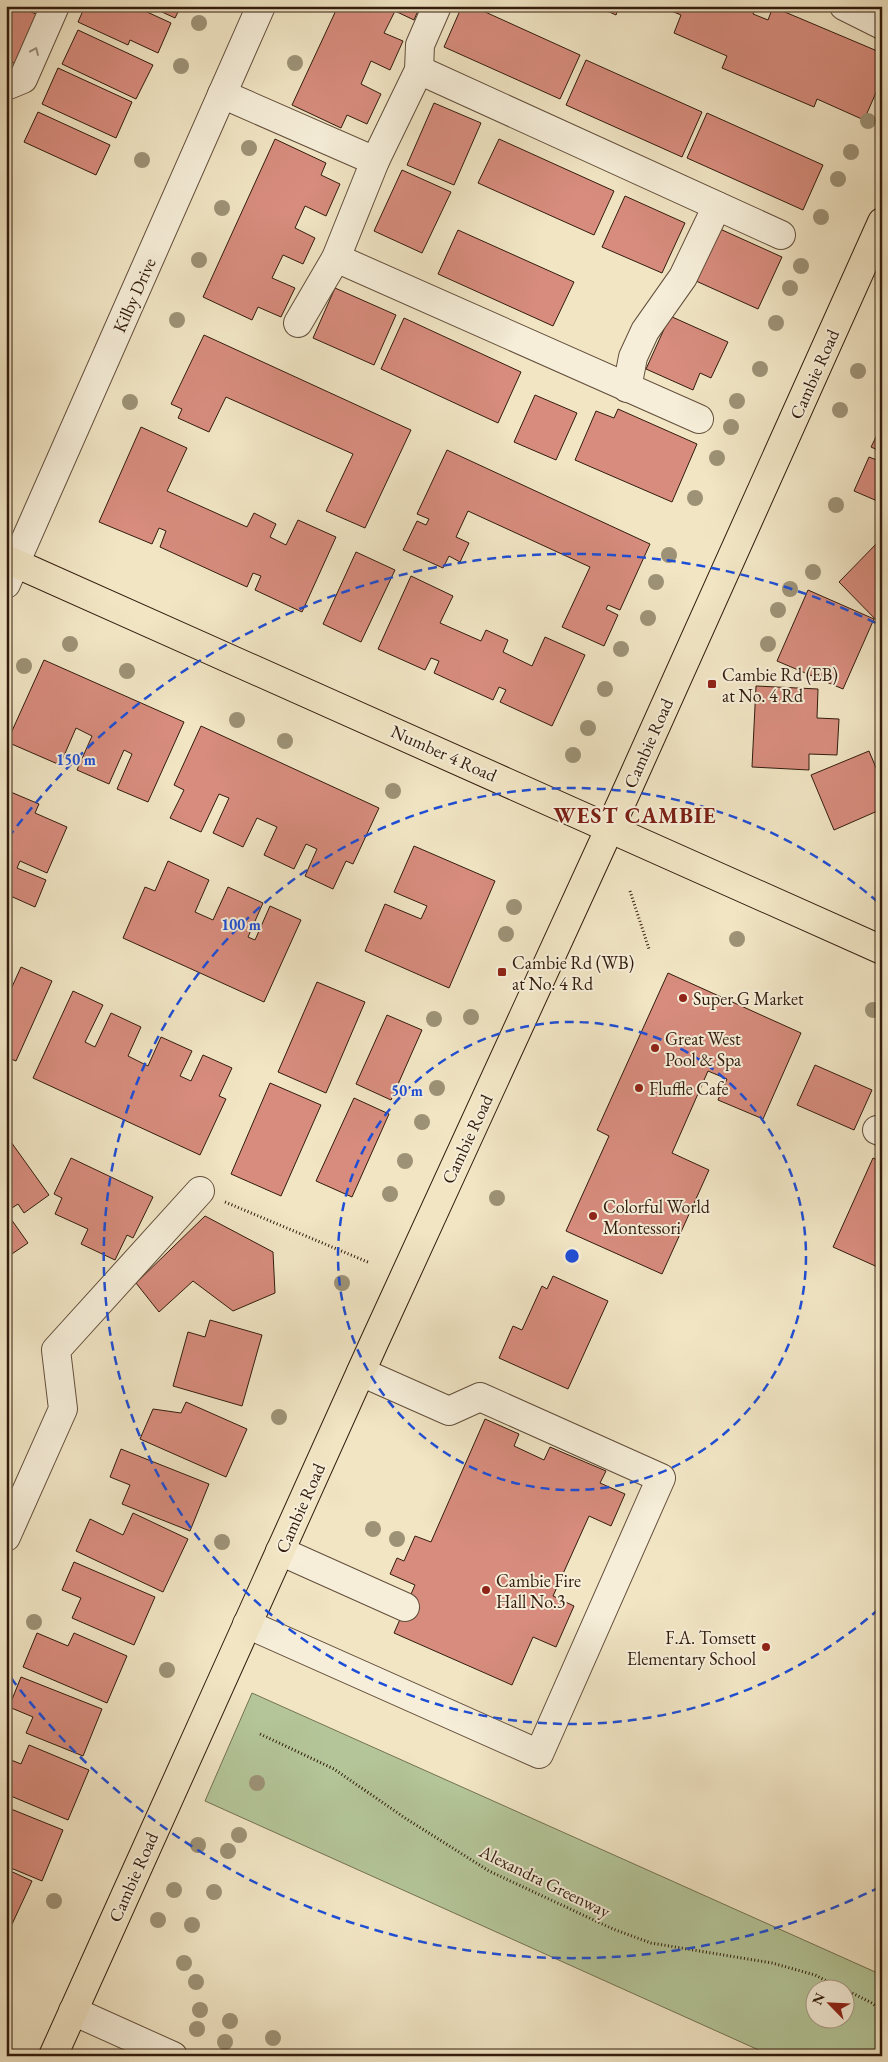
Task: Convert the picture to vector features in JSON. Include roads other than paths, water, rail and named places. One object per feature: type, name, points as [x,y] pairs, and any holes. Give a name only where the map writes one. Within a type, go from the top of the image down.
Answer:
[{"type":"main road","name":"Cambie Road","points":[[53,2056],[882,222]]},
{"type":"main road","name":"Number 4 Road","points":[[10,568],[610,827],[882,950]]},
{"type":"street","name":"Kilby Drive","points":[[10,568],[262,6]]},
{"type":"street","points":[[298,323],[336,258],[375,161],[419,70],[420,45],[437,6]]},
{"type":"street","points":[[844,6],[882,25]]},
{"type":"street","points":[[6,86],[23,79],[52,7]]},
{"type":"street","points":[[419,70],[781,234]]},
{"type":"street","points":[[222,94],[375,161]]},
{"type":"street","points":[[627,388],[633,357],[645,332],[683,277],[717,206]]},
{"type":"street","points":[[336,258],[699,420]]},
{"type":"street","points":[[6,1536],[63,1409],[56,1350],[200,1191]]},
{"type":"street","points":[[247,1624],[539,1754],[661,1478],[480,1397],[449,1411],[361,1372]]},
{"type":"street","points":[[280,1551],[405,1608]]},
{"type":"street","points":[[73,2011],[173,2056]]},
{"type":"place","name":"Cambie Rd (EB) at No. 4 Rd","points":[[712,684]]},
{"type":"place","name":"Cambie Rd (WB) at No. 4 Rd","points":[[502,972]]},
{"type":"place","name":"Super G Market","points":[[683,998]]},
{"type":"place","name":"Great West Pool & Spa","points":[[655,1048]]},
{"type":"place","name":"Fluffle Cafe","points":[[639,1088]]},
{"type":"place","name":"Colorful World Montessori","points":[[593,1216]]},
{"type":"place","name":"Cambie Fire Hall No.3","points":[[486,1590]]},
{"type":"place","name":"F.A. Tomsett Elementary School","points":[[766,1647]]},
{"type":"district","name":"WEST CAMBIE","points":[[635,815]]}]
